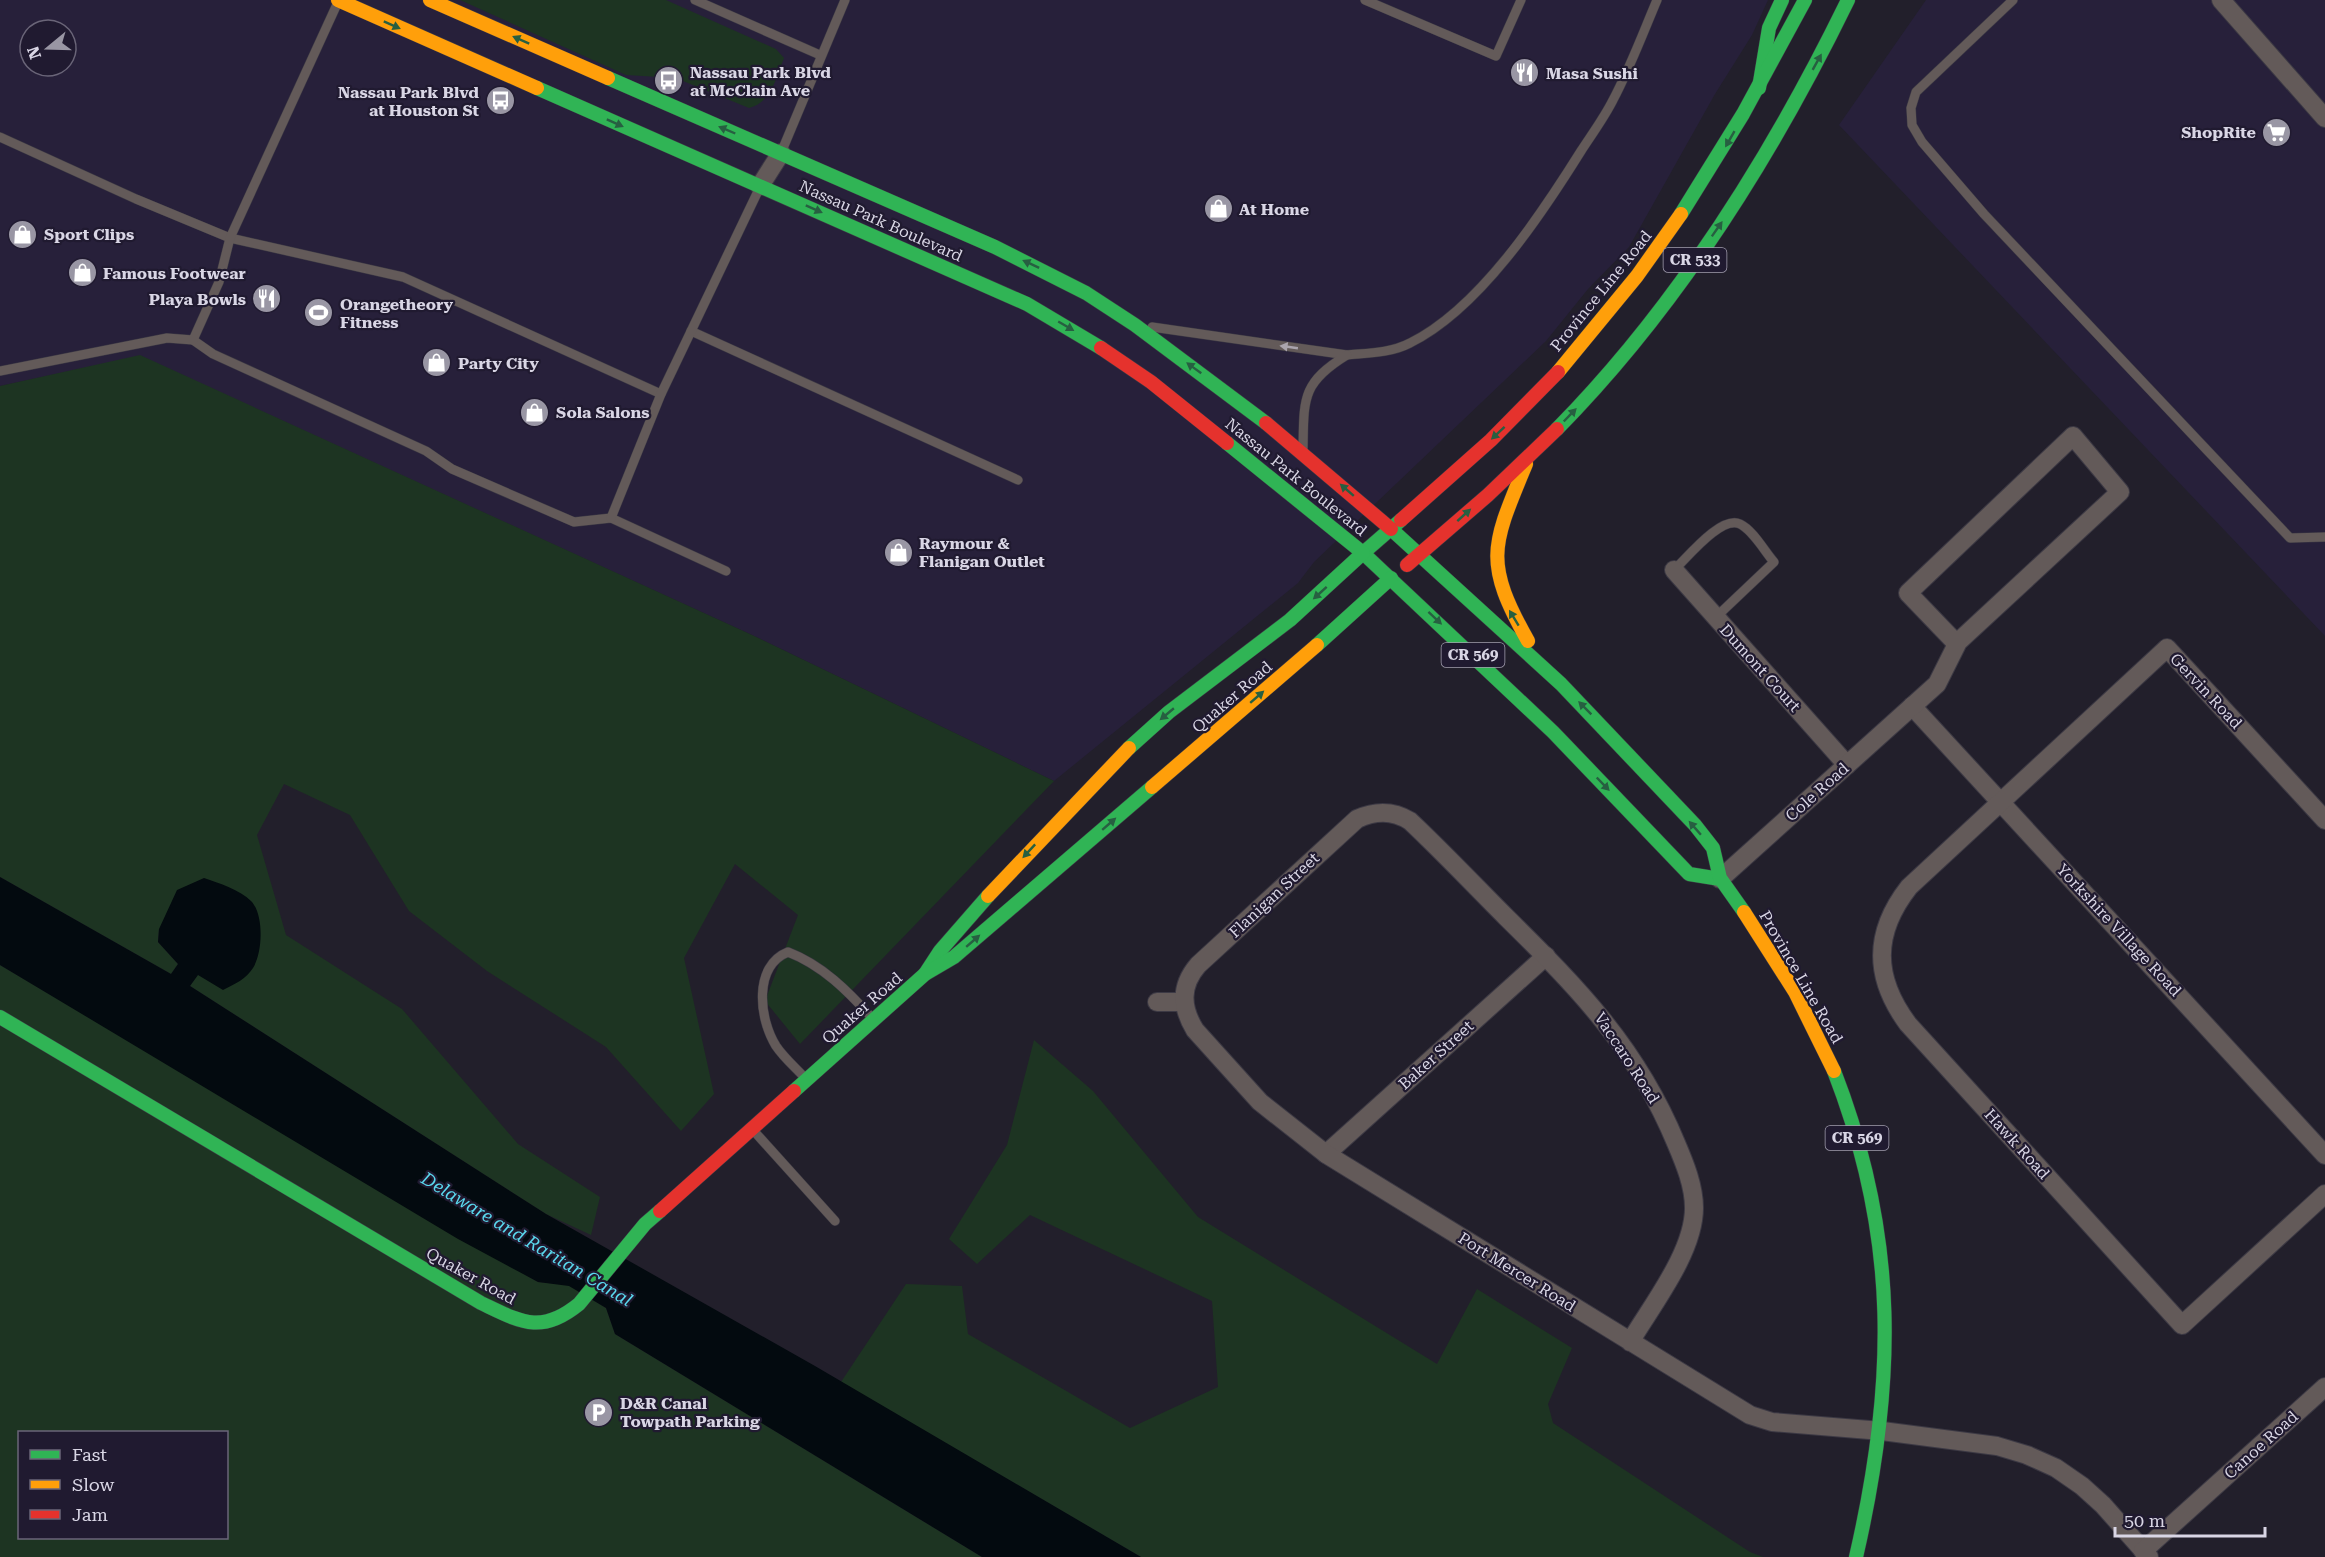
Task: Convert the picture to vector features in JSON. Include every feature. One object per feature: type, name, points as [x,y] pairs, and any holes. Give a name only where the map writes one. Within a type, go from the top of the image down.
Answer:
[{"type":"main road","name":"Nassau Park Boulevard","points":[[338,0],[1026,304],[1093,342],[1151,382],[1363,553]]},
{"type":"main road","name":"Nassau Park Boulevard","points":[[429,0],[781,153],[1046,271],[1086,292],[1248,408],[1391,528]]},
{"type":"main road","points":[[1759,88],[1769,28],[1782,0]]},
{"type":"main road","name":"Province Line Road","points":[[1805,0],[1759,88],[1696,195],[1609,313],[1510,422],[1434,493],[1391,528],[1544,668],[1625,749],[1713,848],[1720,879],[1754,925],[1808,1015],[1830,1061],[1852,1119],[1869,1184],[1881,1248],[1886,1310],[1886,1377],[1882,1431],[1872,1493],[1856,1557]]},
{"type":"main road","name":"CR 533","points":[[1391,578],[1529,456],[1614,366],[1684,275],[1742,192],[1830,40],[1854,4]]},
{"type":"main road","points":[[1529,456],[1499,528],[1495,568],[1509,609],[1544,668]]},
{"type":"main road","name":"CR 533","points":[[1363,553],[1391,528]]},
{"type":"main road","name":"CR 569","points":[[1363,553],[1553,732],[1689,874],[1720,879]]},
{"type":"main road","name":"Quaker Road","points":[[925,974],[940,951],[978,907],[1125,752],[1169,712],[1290,620],[1363,553]]},
{"type":"main road","name":"Quaker Road","points":[[0,1017],[481,1303],[537,1326],[552,1323],[566,1316],[579,1304],[645,1224],[806,1079],[925,974],[963,950],[1362,607],[1391,578]]},
{"type":"street","points":[[2221,0],[2325,118]]},
{"type":"street","points":[[760,186],[781,153]]},
{"type":"street","points":[[2073,436],[2120,492],[1957,644],[1908,593],[2073,436]]},
{"type":"street","name":"Dumont Court","points":[[1674,570],[1848,765]]},
{"type":"street","name":"Cole Road","points":[[1720,879],[1937,684],[1957,644]]},
{"type":"street","name":"Gervin Road","points":[[2001,802],[2167,648],[2325,820]]},
{"type":"street","name":"Yorkshire Village Road","points":[[1912,706],[2325,1155]]},
{"type":"street","name":"Hawk Road","points":[[2001,802],[1909,887],[1896,904],[1887,922],[1882,945],[1882,968],[1886,986],[1895,1007],[1908,1024],[2182,1325],[2325,1194]]},
{"type":"street","name":"Flanigan Street","points":[[1183,1002],[1185,987],[1198,965],[1357,819],[1380,804],[1415,825]]},
{"type":"street","name":"Vaccaro Road","points":[[1415,825],[1588,1000],[1617,1035],[1647,1082],[1668,1123],[1692,1189],[1694,1209],[1691,1232],[1683,1253],[1630,1342]]},
{"type":"street","name":"Baker Street","points":[[1326,1154],[1546,956]]},
{"type":"street","points":[[1157,1002],[1183,1002]]},
{"type":"street","name":"Port Mercer Road","points":[[1183,1002],[1186,1016],[1195,1030],[1260,1102],[1326,1154],[1750,1415],[1772,1422],[1882,1431],[1997,1446],[2027,1455],[2056,1468],[2082,1486],[2103,1505],[2144,1555]]},
{"type":"street","name":"Canoe Road","points":[[2144,1555],[2325,1387]]},
{"type":"lane","points":[[193,340],[219,282],[230,238],[338,0]]},
{"type":"lane","points":[[695,0],[820,55]]},
{"type":"lane","points":[[781,153],[820,55],[845,0]]},
{"type":"lane","points":[[1365,0],[1496,56],[1521,0]]},
{"type":"lane","points":[[1135,325],[1347,355],[1380,353],[1408,344],[1434,330],[1457,311],[1487,279],[1547,205],[1612,101],[1657,0]]},
{"type":"lane","points":[[2013,0],[1916,92],[1911,108],[1912,125],[1922,142],[1984,214],[2290,538],[2325,537]]},
{"type":"lane","points":[[0,137],[136,199],[230,238],[404,277],[661,394]]},
{"type":"lane","points":[[610,518],[661,394],[760,186]]},
{"type":"lane","points":[[691,331],[1018,480]]},
{"type":"lane","points":[[0,371],[167,338],[193,340],[213,354],[426,451],[452,468],[574,522],[610,518],[726,572]]},
{"type":"lane","points":[[1303,453],[1303,414],[1309,387],[1324,369],[1347,355]]},
{"type":"lane","points":[[1674,570],[1719,527],[1737,523],[1749,533],[1774,562],[1715,618]]},
{"type":"lane","points":[[806,1079],[777,1047],[766,1027],[763,998],[766,973],[773,960],[788,952],[803,957],[850,994],[873,1020]]},
{"type":"lane","points":[[752,1128],[835,1221]]},
{"type":"shaded area","points":[[0,0],[1768,0],[1752,35],[1715,94],[1629,247],[1588,289],[1546,341],[1314,562],[1298,583],[1054,781],[752,635],[140,356],[0,386]]},
{"type":"shaded area","points":[[1926,0],[2325,0],[2325,636],[1839,125]]},
{"type":"green space","points":[[460,0],[666,0],[776,49],[784,58],[768,95],[763,101],[749,108],[661,72],[659,77],[626,75]]},
{"type":"green space","points":[[140,355],[752,635],[1054,781],[800,1044],[765,1001],[798,915],[735,864],[684,958],[714,1094],[681,1131],[606,1047],[487,971],[409,911],[350,815],[284,784],[257,835],[286,935],[402,1009],[518,1144],[600,1197],[591,1235],[546,1214],[190,986],[197,975],[159,929],[158,942],[178,964],[171,974],[0,877],[0,386]]},
{"type":"green space","points":[[0,965],[538,1282],[569,1285],[606,1308],[615,1334],[982,1557],[0,1557]]},
{"type":"green space","points":[[1034,1040],[1093,1091],[1198,1217],[1437,1364],[1477,1289],[1572,1348],[1548,1404],[1553,1423],[1750,1552],[1763,1557],[1141,1557],[841,1382],[906,1284],[962,1286],[968,1334],[1130,1428],[1218,1387],[1212,1301],[1030,1215],[977,1264],[949,1239],[1007,1145]]},
{"type":"water","name":"Delaware and Raritan Canal","points":[[0,877],[171,974],[178,964],[158,942],[159,929],[177,890],[204,878],[241,893],[255,907],[260,924],[259,953],[253,968],[244,978],[223,990],[198,975],[190,986],[546,1214],[815,1366],[1141,1557],[982,1557],[615,1334],[606,1308],[569,1286],[538,1282],[458,1239],[0,965]]},
{"type":"traffic: fast","points":[[1759,88],[1769,28],[1782,0]]},
{"type":"traffic: fast","points":[[1681,214],[1743,114],[1805,0]]},
{"type":"traffic: fast","points":[[1557,429],[1643,332],[1683,280],[1720,226],[1788,115],[1848,0]]},
{"type":"traffic: fast","points":[[608,78],[995,247],[1086,293],[1135,325],[1266,423]]},
{"type":"traffic: fast","points":[[537,88],[1027,304],[1101,348]]},
{"type":"traffic: fast","points":[[1129,748],[1169,712],[1290,620],[1363,553],[1227,443]]},
{"type":"traffic: fast","points":[[1401,520],[1363,553],[1553,732],[1689,874],[1720,879]]},
{"type":"traffic: fast","points":[[1391,529],[1561,684],[1695,825],[1713,848],[1720,878],[1744,912]]},
{"type":"traffic: fast","points":[[1317,645],[1391,578]]},
{"type":"traffic: fast","points":[[794,1091],[925,974],[954,957],[1152,787]]},
{"type":"traffic: fast","points":[[925,974],[940,951],[988,896]]},
{"type":"traffic: fast","points":[[0,1017],[481,1303],[520,1320],[531,1322],[553,1320],[579,1304],[645,1224],[660,1211]]},
{"type":"traffic: fast","points":[[1834,1071],[1855,1133],[1870,1193],[1880,1253],[1884,1312],[1884,1371],[1879,1432],[1856,1557]]},
{"type":"traffic: slow","points":[[338,0],[537,88]]},
{"type":"traffic: slow","points":[[430,0],[608,78]]},
{"type":"traffic: slow","points":[[1558,372],[1637,276],[1681,214]]},
{"type":"traffic: slow","points":[[1526,464],[1506,515],[1497,553],[1504,591],[1528,641]]},
{"type":"traffic: slow","points":[[1152,787],[1317,645]]},
{"type":"traffic: slow","points":[[988,896],[1129,748]]},
{"type":"traffic: slow","points":[[1744,912],[1795,992],[1834,1071]]},
{"type":"traffic: jam","points":[[1101,348],[1151,382],[1227,443]]},
{"type":"traffic: jam","points":[[1401,520],[1491,440],[1558,372]]},
{"type":"traffic: jam","points":[[1266,423],[1391,529]]},
{"type":"traffic: jam","points":[[1407,565],[1488,495],[1557,429]]},
{"type":"traffic: jam","points":[[660,1211],[794,1091]]},
{"type":"place","name":"Masa Sushi","points":[[1525,73]]},
{"type":"place","name":"Nassau Park Blvd at McClain Ave","points":[[669,81]]},
{"type":"place","name":"Nassau Park Blvd at Houston St","points":[[500,101]]},
{"type":"place","name":"ShopRite","points":[[2277,132]]},
{"type":"place","name":"At Home","points":[[1218,209]]},
{"type":"place","name":"Sport Clips","points":[[23,234]]},
{"type":"place","name":"Famous Footwear","points":[[82,273]]},
{"type":"place","name":"Playa Bowls","points":[[267,299]]},
{"type":"place","name":"Orangetheory Fitness","points":[[319,313]]},
{"type":"place","name":"Party City","points":[[437,363]]},
{"type":"place","name":"Sola Salons","points":[[535,412]]},
{"type":"place","name":"Raymour & Flanigan Outlet","points":[[898,552]]},
{"type":"place","name":"D&R Canal Towpath Parking","points":[[599,1412]]}]
